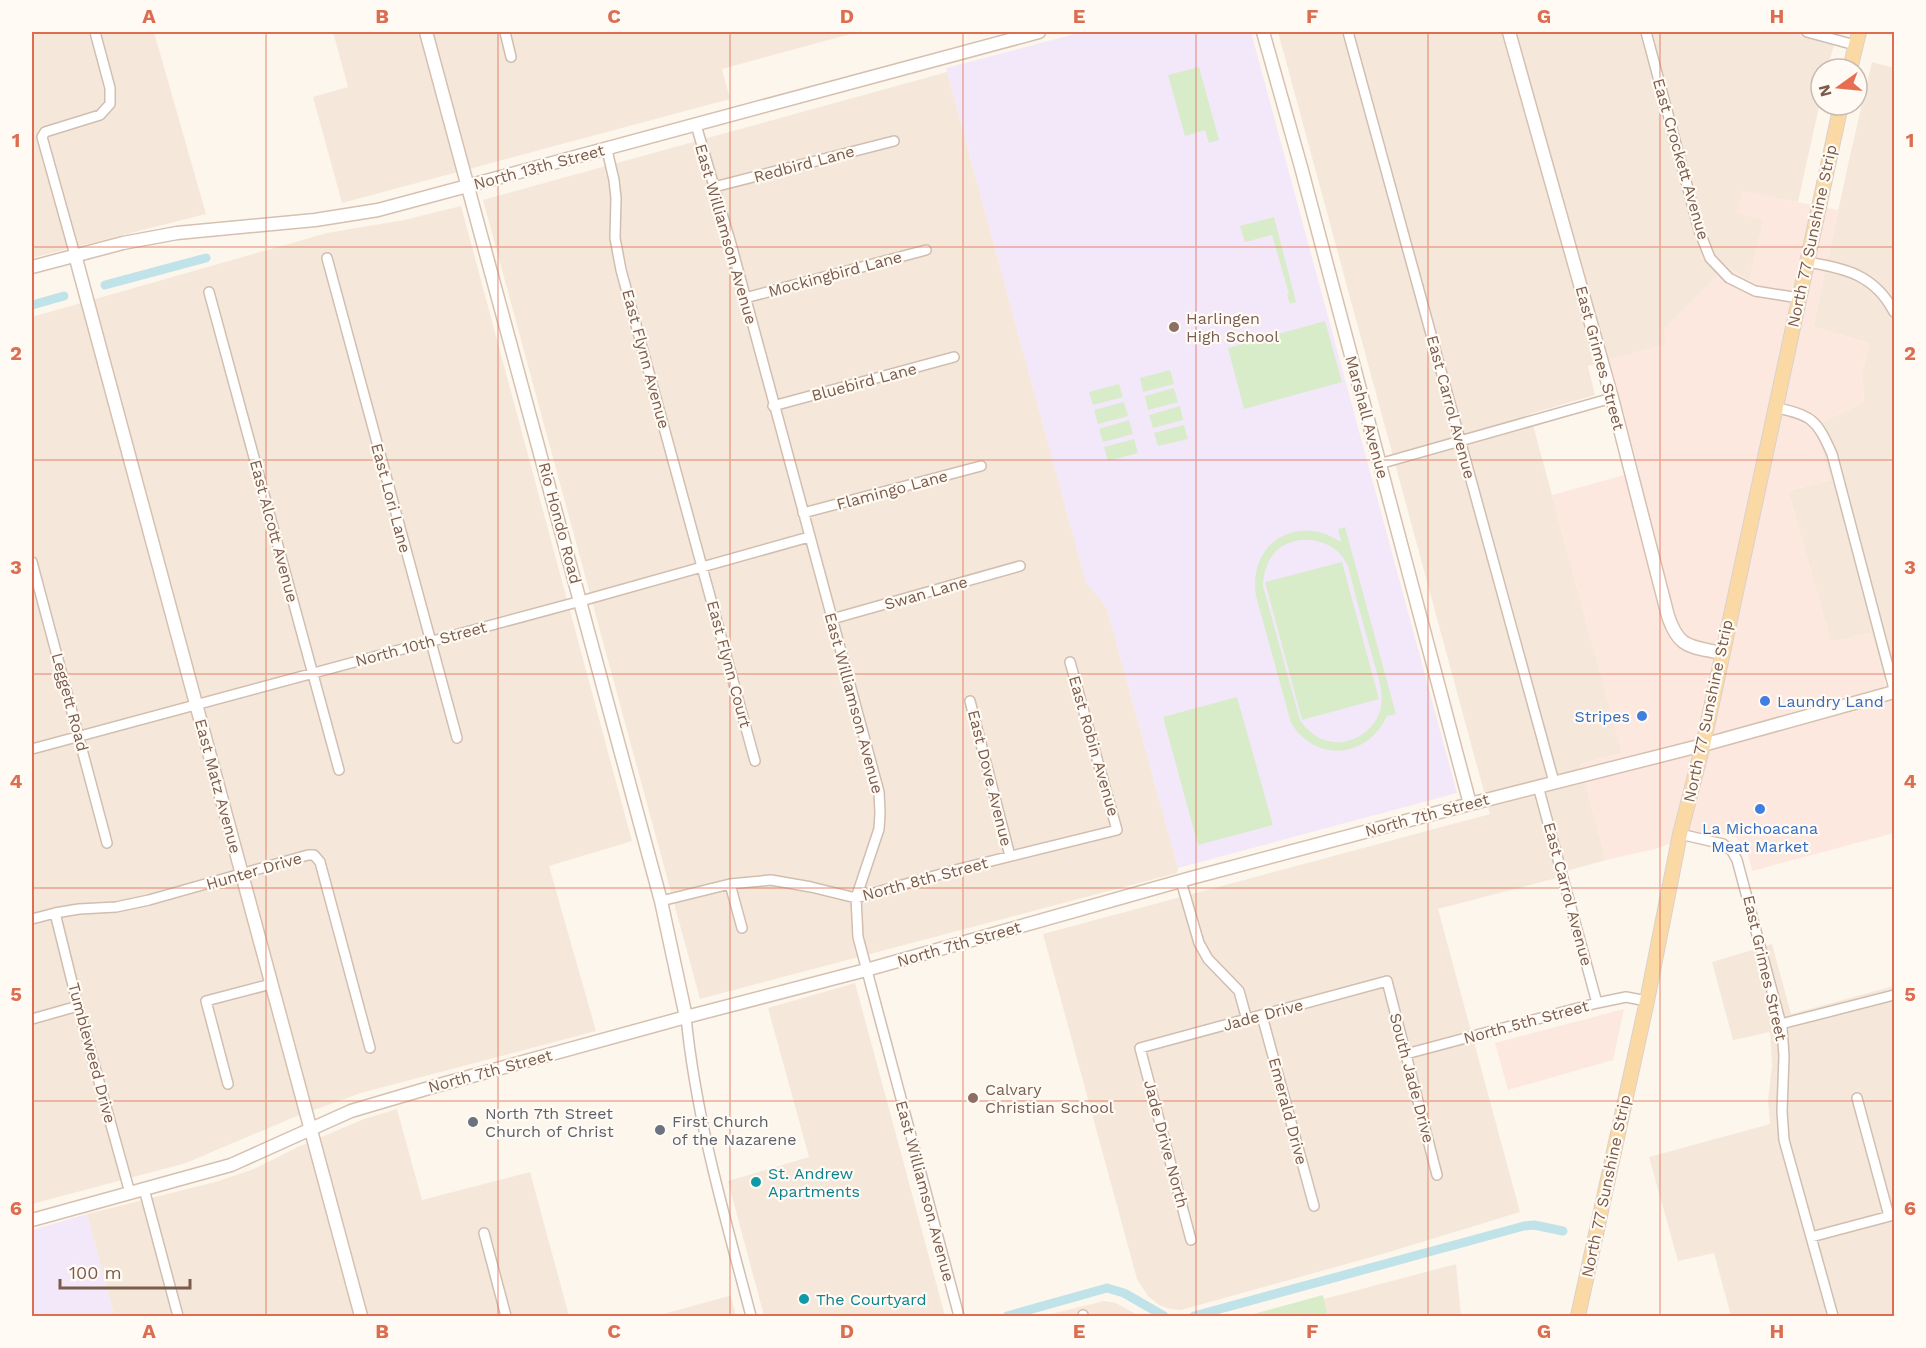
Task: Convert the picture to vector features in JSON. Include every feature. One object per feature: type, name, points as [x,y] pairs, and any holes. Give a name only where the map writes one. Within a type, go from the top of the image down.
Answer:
[{"type":"main road","points":[[1852,57],[1860,32]]},
{"type":"main road","name":"North 77 Sunshine Strip","points":[[1578,1317],[1647,1001],[1680,834],[1703,744],[1838,117]]},
{"type":"street","points":[[32,135],[100,115],[110,104],[110,88],[94,32]]},
{"type":"street","name":"Rio Hondo Road","points":[[426,32],[661,901],[686,1017]]},
{"type":"street","points":[[505,32],[511,57]]},
{"type":"street","name":"North 13th Street","points":[[32,267],[123,243],[177,233],[315,220],[378,210],[1039,32]]},
{"type":"street","name":"Marshall Avenue","points":[[1263,32],[1470,804]]},
{"type":"street","name":"East Carrol Avenue","points":[[1348,32],[1554,782]]},
{"type":"street","name":"East Grimes Street","points":[[1509,32],[1612,399],[1674,634],[1688,646],[1721,653]]},
{"type":"street","name":"East Crockett Avenue","points":[[1646,32],[1699,230],[1710,258],[1730,278],[1755,291],[1799,298]]},
{"type":"street","points":[[1807,32],[1855,45]]},
{"type":"street","name":"East Williamson Avenue","points":[[696,125],[879,792],[879,829],[856,897],[858,937],[959,1317]]},
{"type":"street","points":[[45,132],[43,141],[75,255]]},
{"type":"street","name":"Redbird Lane","points":[[714,187],[894,141]]},
{"type":"street","name":"East Flynn Avenue","points":[[607,150],[614,180],[615,238],[621,270],[703,566]]},
{"type":"street","name":"Mockingbird Lane","points":[[745,298],[926,250]]},
{"type":"street","name":"East Matz Avenue","points":[[75,255],[361,1317]]},
{"type":"street","name":"East Lori Lane","points":[[327,258],[457,738]]},
{"type":"street","points":[[1807,262],[1841,268],[1862,276],[1887,298],[1894,312]]},
{"type":"street","name":"East Alcott Avenue","points":[[209,292],[339,770]]},
{"type":"street","name":"Bluebird Lane","points":[[773,406],[954,357]]},
{"type":"street","points":[[1379,464],[1612,399]]},
{"type":"street","points":[[1774,407],[1799,413],[1812,419],[1822,430],[1832,454],[1894,691]]},
{"type":"street","name":"Flamingo Lane","points":[[803,513],[981,466]]},
{"type":"street","name":"North 10th Street","points":[[32,749],[809,537]]},
{"type":"street","name":"Leggett Road","points":[[32,562],[107,843]]},
{"type":"street","name":"East Flynn Court","points":[[703,566],[755,761]]},
{"type":"street","name":"Swan Lane","points":[[832,619],[1020,566]]},
{"type":"street","name":"East Robin Avenue","points":[[1070,662],[1117,830]]},
{"type":"street","name":"North 7th Street","points":[[32,1220],[238,1162],[310,1129],[375,1103],[866,970],[1181,881],[1703,744],[1894,691]]},
{"type":"street","name":"East Dove Avenue","points":[[970,701],[1010,856]]},
{"type":"street","name":"East Carrol Avenue","points":[[1538,786],[1597,1003]]},
{"type":"street","name":"North 8th Street","points":[[661,901],[730,884],[771,880],[856,897],[1117,830]]},
{"type":"street","name":"East Grimes Street","points":[[1680,834],[1723,844],[1732,850],[1744,882],[1781,1024],[1784,1056],[1782,1111],[1784,1140],[1833,1317]]},
{"type":"street","name":"Hunter Drive","points":[[32,919],[56,913],[122,906],[308,855],[318,858],[370,1048]]},
{"type":"street","points":[[1181,881],[1199,943],[1208,959],[1239,992],[1247,1020]]},
{"type":"street","points":[[730,884],[742,928]]},
{"type":"street","name":"Tumbleweed Drive","points":[[56,913],[78,1006],[130,1193]]},
{"type":"street","name":"Jade Drive","points":[[1140,1048],[1387,981]]},
{"type":"street","name":"South Jade Drive","points":[[1387,981],[1437,1175]]},
{"type":"street","points":[[228,1084],[206,1001],[271,984]]},
{"type":"street","points":[[1781,1024],[1894,995]]},
{"type":"street","name":"North 5th Street","points":[[1406,1054],[1597,1003],[1626,997],[1647,1001]]},
{"type":"street","points":[[32,1019],[78,1006]]},
{"type":"street","name":"Emerald Drive","points":[[1262,1016],[1314,1206]]},
{"type":"street","points":[[686,1017],[690,1058],[704,1134],[751,1317]]},
{"type":"street","name":"Jade Drive North","points":[[1140,1048],[1191,1240]]},
{"type":"street","points":[[1811,1237],[1892,1215],[1857,1098]]},
{"type":"street","points":[[144,1189],[178,1317]]},
{"type":"street","points":[[484,1233],[506,1317]]},
{"type":"shaded area","points":[[32,32],[154,32],[206,214],[32,258]]},
{"type":"shaded area","points":[[333,32],[858,32],[722,69],[730,99],[342,203],[313,97],[348,87]]},
{"type":"shaded area","name":"Harlingen High School","points":[[1082,32],[1251,32],[1457,793],[1178,868],[1107,608],[1086,583],[946,68]]},
{"type":"shaded area","points":[[1278,32],[1838,32],[1831,57],[1809,57],[1809,117],[1817,117],[1798,202],[1742,192],[1764,220],[1749,281],[1727,266],[1667,344],[1588,366],[1595,395],[1530,414],[1622,753],[1580,764],[1606,860],[1556,874],[1557,878],[1438,909],[1520,1212],[1386,1253],[1181,1310],[1159,1305],[1148,1296],[1137,1279],[1043,934],[1490,814]]},
{"type":"shaded area","points":[[1872,62],[1894,68],[1894,678],[1884,679],[1871,633],[1831,642],[1788,491],[1830,480],[1818,435],[1811,427],[1864,402],[1862,374],[1869,343],[1813,327],[1859,117],[1869,117],[1869,75]]},
{"type":"shaded area","points":[[947,72],[1086,582],[1107,608],[1178,868],[1177,873],[700,999],[483,200]]},
{"type":"shaded area","points":[[1742,191],[1838,210],[1813,327],[1869,343],[1862,374],[1864,402],[1811,427],[1820,440],[1830,480],[1788,491],[1831,642],[1871,633],[1890,701],[1894,701],[1894,833],[1752,871],[1748,854],[1741,842],[1735,837],[1709,830],[1655,849],[1606,860],[1580,764],[1622,753],[1552,495],[1639,471],[1609,360],[1666,344],[1663,330],[1727,266],[1749,280],[1764,220],[1736,213]]},
{"type":"shaded area","points":[[461,206],[632,841],[549,866],[596,1031],[361,1093],[292,1118],[186,1163],[32,1204],[32,317],[327,233],[404,220]]},
{"type":"shaded area","points":[[1772,944],[1791,1014],[1894,986],[1894,1316],[1731,1316],[1714,1253],[1678,1261],[1649,1157],[1770,1124],[1768,1101],[1772,1065],[1770,1032],[1733,1040],[1712,962]]},
{"type":"shaded area","points":[[855,983],[945,1316],[764,1316],[728,1181],[809,1157],[768,1008]]},
{"type":"shaded area","points":[[1624,1009],[1613,1060],[1508,1090],[1495,1043]]},
{"type":"shaded area","points":[[397,1109],[422,1200],[530,1172],[569,1316],[114,1316],[87,1214],[215,1182],[254,1169],[298,1147],[364,1119]]},
{"type":"shaded area","points":[[87,1214],[114,1316],[32,1316],[32,1230]]},
{"type":"shaded area","points":[[1456,1264],[1461,1316],[1328,1316],[1324,1299]]},
{"type":"shaded area","points":[[729,1296],[736,1316],[656,1316]]},
{"type":"shaded area","points":[[1104,1301],[1116,1303],[1139,1316],[1043,1316]]},
{"type":"green space","points":[[1199,67],[1219,140],[1209,143],[1205,130],[1185,136],[1168,75]]},
{"type":"green space","points":[[1274,217],[1296,302],[1290,304],[1272,235],[1245,242],[1240,226]]},
{"type":"green space","points":[[1325,321],[1342,382],[1244,409],[1228,348]]},
{"type":"green space","points":[[1170,370],[1174,384],[1143,392],[1140,378]]},
{"type":"green space","points":[[1119,384],[1123,397],[1093,405],[1089,392]]},
{"type":"green space","points":[[1174,388],[1178,402],[1148,410],[1145,396]]},
{"type":"green space","points":[[1124,402],[1128,416],[1098,424],[1094,410]]},
{"type":"green space","points":[[1180,406],[1183,420],[1153,428],[1149,415]]},
{"type":"green space","points":[[1129,420],[1133,434],[1103,442],[1099,429]]},
{"type":"green space","points":[[1184,425],[1188,439],[1158,446],[1154,433]]},
{"type":"green space","points":[[1134,439],[1138,453],[1108,461],[1104,447]]},
{"type":"green space","points":[[1345,527],[1396,714],[1387,716],[1367,741],[1354,748],[1341,751],[1327,750],[1314,745],[1301,736],[1291,723],[1256,596],[1255,578],[1259,561],[1267,548],[1279,538],[1292,532],[1308,530],[1341,542],[1338,529]],"holes":[[[1318,541],[1338,552],[1348,566],[1379,678],[1382,699],[1379,713],[1368,730],[1356,738],[1343,742],[1324,740],[1308,730],[1300,720],[1263,586],[1267,566],[1276,551],[1291,542]]]},
{"type":"green space","points":[[1342,562],[1379,699],[1302,720],[1265,582]]},
{"type":"green space","points":[[1237,697],[1273,825],[1198,845],[1163,717]]},
{"type":"green space","points":[[1323,1295],[1328,1316],[1246,1316]]},
{"type":"waterway","points":[[105,285],[206,258]]},
{"type":"waterway","points":[[32,305],[64,296]]},
{"type":"waterway","points":[[1194,1316],[1524,1226],[1534,1225],[1563,1231]]},
{"type":"waterway","points":[[1007,1316],[1107,1288],[1124,1293],[1164,1316]]},
{"type":"place","name":"Harlingen High School","points":[[1174,327]]},
{"type":"place","name":"Laundry Land","points":[[1765,701]]},
{"type":"place","name":"Stripes","points":[[1642,716]]},
{"type":"place","name":"La Michoacana Meat Market","points":[[1760,809]]},
{"type":"place","name":"Calvary Christian School","points":[[973,1098]]},
{"type":"place","name":"North 7th Street Church of Christ","points":[[473,1122]]},
{"type":"place","name":"First Church of the Nazarene","points":[[660,1130]]},
{"type":"place","name":"St. Andrew Apartments","points":[[756,1182]]},
{"type":"place","name":"The Courtyard","points":[[804,1299]]}]
